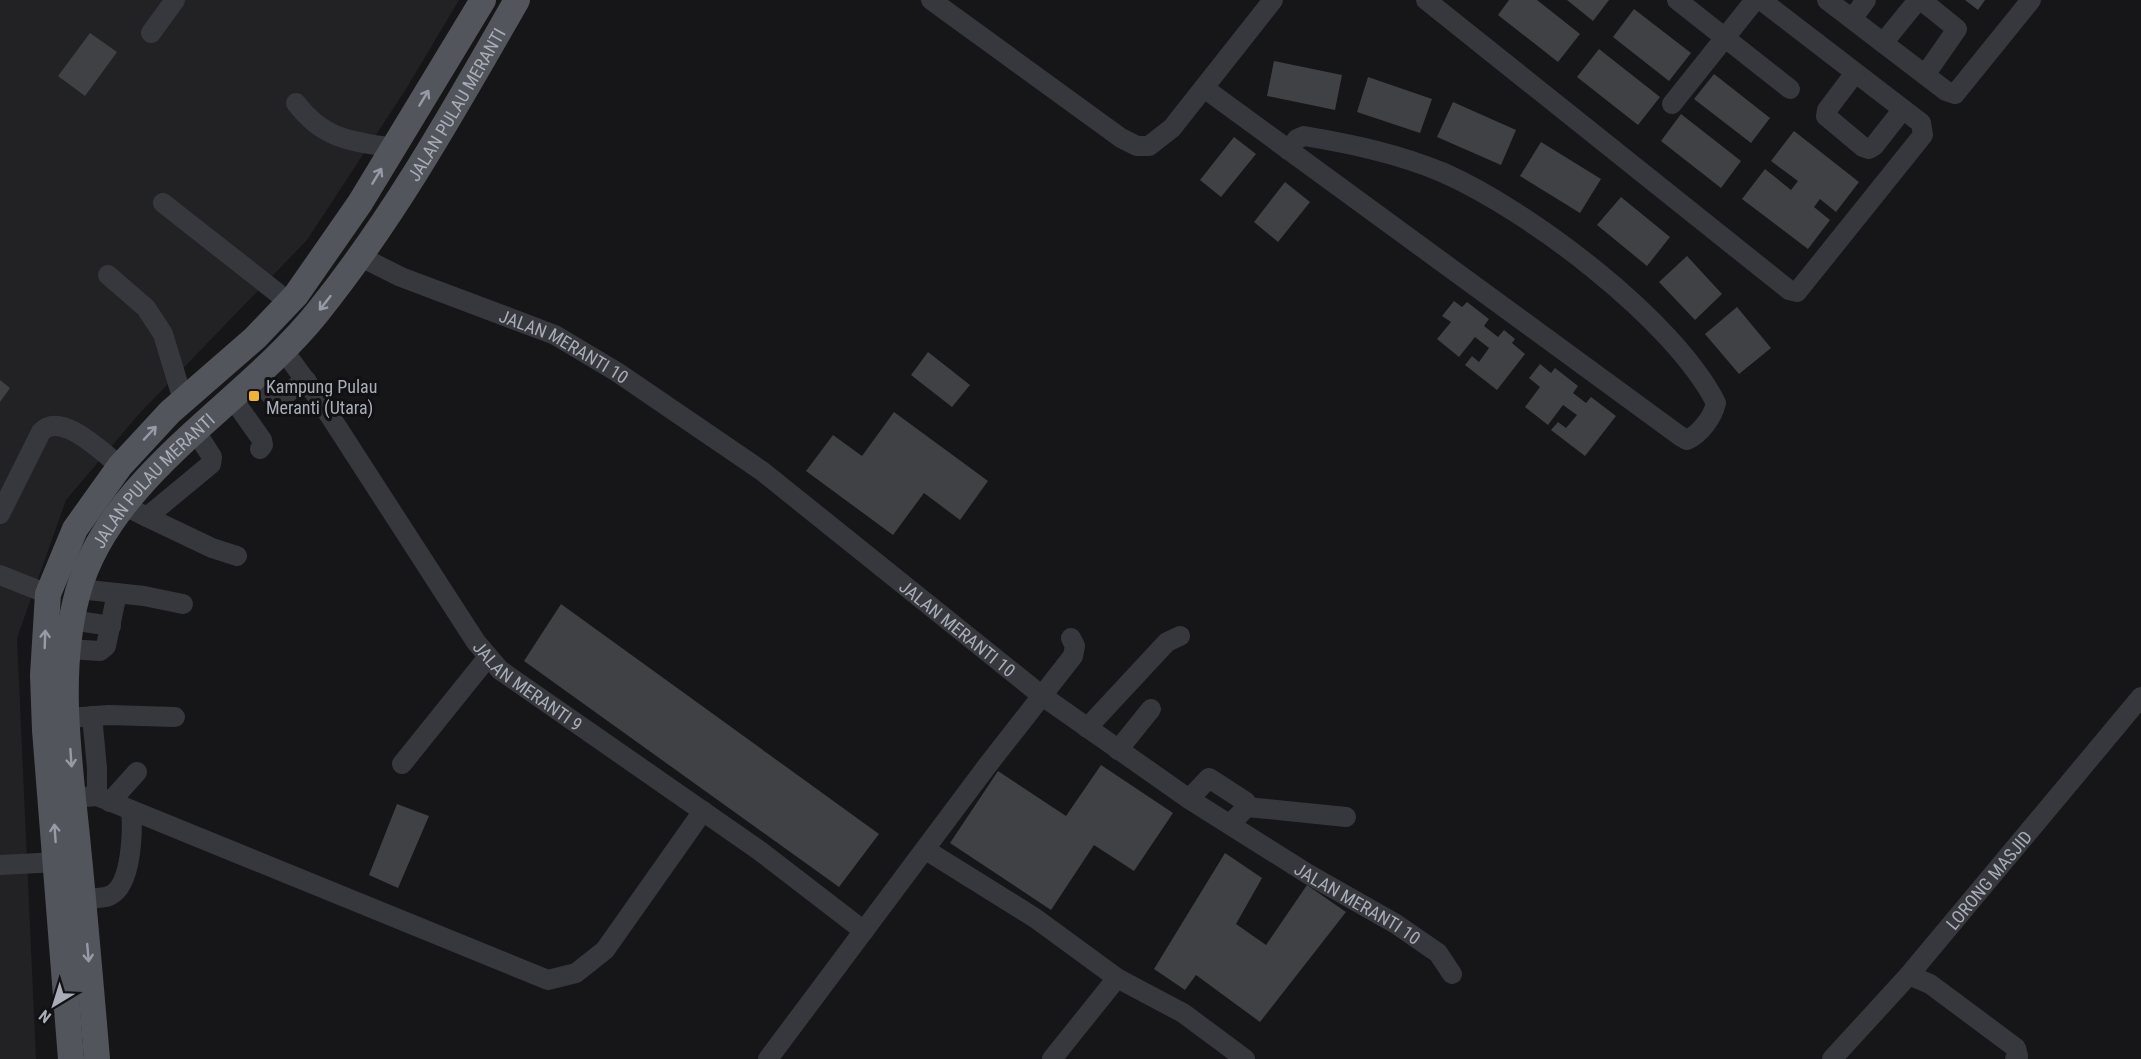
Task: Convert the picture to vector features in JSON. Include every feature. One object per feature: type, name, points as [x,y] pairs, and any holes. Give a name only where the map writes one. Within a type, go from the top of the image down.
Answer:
[{"type":"main road","name":"JALAN PULAU MERANTI","points":[[71,1059],[45,730],[43,675],[48,594],[75,529],[120,466],[183,400],[255,338],[289,302],[360,203],[482,0]]},
{"type":"main road","name":"JALAN PULAU MERANTI","points":[[97,1059],[83,898],[93,799],[68,649],[71,620],[79,589],[99,544],[123,505],[196,432],[284,351],[361,257],[386,221],[517,0]]},
{"type":"main road","points":[[360,203],[386,221]]},
{"type":"street","points":[[151,33],[175,0]]},
{"type":"street","points":[[931,0],[1121,138],[1137,146],[1149,146],[1162,138],[1273,0]]},
{"type":"street","points":[[1426,0],[1789,290],[1797,292],[1919,144],[1923,135],[1921,123],[1761,0]]},
{"type":"street","points":[[1677,0],[1790,88]]},
{"type":"street","points":[[1672,104],[1755,0]]},
{"type":"street","points":[[1827,0],[1946,91],[1955,94],[2031,0]]},
{"type":"street","points":[[1852,19],[1866,0]]},
{"type":"street","points":[[1883,43],[1920,0],[1957,28],[1925,75]]},
{"type":"street","points":[[1856,73],[1827,110],[1826,116],[1863,147],[1874,146],[1903,109]]},
{"type":"street","points":[[1204,88],[1288,150],[1680,436],[1687,440],[1694,437],[1714,412],[1716,403],[1688,358],[1657,325],[1552,238],[1494,200],[1446,174],[1393,154],[1304,136],[1297,138],[1288,150]]},
{"type":"street","points":[[296,103],[308,120],[342,139],[394,148]]},
{"type":"street","points":[[163,203],[289,302]]},
{"type":"street","name":"JALAN MERANTI 10","points":[[361,257],[401,277],[555,335],[678,414],[762,471],[1041,695],[1189,800],[1308,874],[1396,924],[1438,953],[1452,974]]},
{"type":"street","points":[[108,275],[146,308],[163,334],[183,400]]},
{"type":"street","name":"JALAN MERANTI 9","points":[[284,351],[306,380],[488,657],[500,670],[760,851],[864,931]]},
{"type":"street","points":[[255,378],[273,397],[280,398],[306,380]]},
{"type":"street","points":[[233,399],[262,440],[263,445],[260,449]]},
{"type":"street","points":[[0,513],[41,432],[49,426],[62,425],[74,430],[120,466]]},
{"type":"street","points":[[147,517],[211,464],[212,457],[196,432]]},
{"type":"street","points":[[123,505],[182,531],[212,548],[237,556]]},
{"type":"street","points":[[0,575],[48,594]]},
{"type":"street","points":[[79,589],[183,604]]},
{"type":"street","points":[[68,649],[100,651],[106,646],[117,593]]},
{"type":"street","points":[[71,620],[111,626]]},
{"type":"street","points":[[1087,728],[1171,638],[1180,636]]},
{"type":"street","points":[[768,1059],[1041,695],[1073,656],[1075,646],[1071,638]]},
{"type":"street","points":[[402,764],[488,657]]},
{"type":"street","name":"LORONG MASJID","points":[[1832,1059],[1909,975],[2141,697]]},
{"type":"street","points":[[1118,750],[1151,709]]},
{"type":"street","points":[[80,717],[175,717]]},
{"type":"street","points":[[93,799],[137,772]]},
{"type":"street","points":[[1189,800],[1209,778],[1246,802],[1247,807]]},
{"type":"street","points":[[93,799],[131,810],[548,980],[576,973],[605,950],[703,811]]},
{"type":"street","points":[[1247,807],[1346,817]]},
{"type":"street","points":[[1230,824],[1247,807]]},
{"type":"street","points":[[83,898],[106,897],[118,890],[129,860],[131,810]]},
{"type":"street","points":[[926,850],[1035,918],[1117,978],[1183,1013],[1245,1059]]},
{"type":"street","points":[[0,865],[57,862]]},
{"type":"street","points":[[1909,975],[1930,984],[2016,1048],[2018,1056],[2015,1059]]},
{"type":"street","points":[[1052,1059],[1117,978]]},
{"type":"shaded area","points":[[0,0],[459,0],[406,89],[307,240],[138,415],[66,500],[17,638],[36,1059],[0,1059]]},
{"type":"building","points":[[1509,0],[1537,0],[1580,34],[1558,62],[1498,15]]},
{"type":"building","points":[[1567,0],[1609,0],[1593,21]]},
{"type":"building","points":[[1965,0],[1985,0],[1978,10]]},
{"type":"building","points":[[1634,9],[1691,53],[1669,81],[1613,37]]},
{"type":"building","points":[[90,33],[117,52],[85,96],[58,76]]},
{"type":"building","points":[[1599,49],[1660,97],[1638,125],[1577,77]]},
{"type":"building","points":[[1274,61],[1342,75],[1335,110],[1267,96]]},
{"type":"building","points":[[1714,74],[1770,118],[1751,143],[1694,99]]},
{"type":"building","points":[[1368,77],[1432,99],[1420,133],[1357,112]]},
{"type":"building","points":[[1453,102],[1516,130],[1501,165],[1437,137]]},
{"type":"building","points":[[1681,114],[1741,161],[1721,188],[1661,141]]},
{"type":"building","points":[[1794,131],[1859,182],[1836,212],[1820,199],[1814,207],[1830,220],[1808,249],[1742,199],[1765,169],[1791,190],[1798,181],[1771,161]]},
{"type":"building","points":[[1234,137],[1256,154],[1221,197],[1200,180]]},
{"type":"building","points":[[1541,142],[1601,179],[1580,213],[1520,176]]},
{"type":"building","points":[[1285,182],[1310,202],[1278,242],[1254,222]]},
{"type":"building","points":[[1621,197],[1670,237],[1647,266],[1597,225]]},
{"type":"building","points":[[1687,256],[1722,294],[1695,320],[1659,282]]},
{"type":"building","points":[[1454,301],[1462,307],[1467,302],[1489,319],[1484,326],[1498,337],[1504,330],[1515,339],[1512,343],[1525,354],[1497,390],[1465,365],[1472,356],[1479,362],[1489,348],[1475,337],[1459,357],[1437,339],[1451,322],[1442,316]]},
{"type":"building","points":[[1737,307],[1771,348],[1739,374],[1705,334]]},
{"type":"building","points":[[928,352],[970,385],[952,407],[911,375]]},
{"type":"building","points":[[1540,364],[1551,373],[1555,368],[1578,386],[1573,393],[1586,403],[1591,397],[1616,416],[1585,456],[1551,430],[1558,422],[1566,428],[1577,415],[1563,405],[1548,425],[1525,407],[1540,387],[1529,378]]},
{"type":"building","points":[[0,380],[10,388],[0,402]]},
{"type":"building","points":[[894,412],[988,481],[960,520],[924,493],[893,535],[806,471],[833,435],[862,456]]},
{"type":"building","points":[[561,604],[879,834],[839,887],[524,661]]},
{"type":"building","points":[[1101,765],[1173,813],[1134,871],[1094,845],[1051,910],[950,843],[998,771],[1066,816]]},
{"type":"building","points":[[397,804],[429,816],[398,888],[369,875]]},
{"type":"building","points":[[1225,853],[1262,878],[1236,924],[1266,945],[1307,885],[1346,912],[1260,1022],[1196,975],[1185,990],[1154,969]]},
{"type":"place","name":"Kampung Pulau Meranti (Utara)","points":[[254,396]]}]
